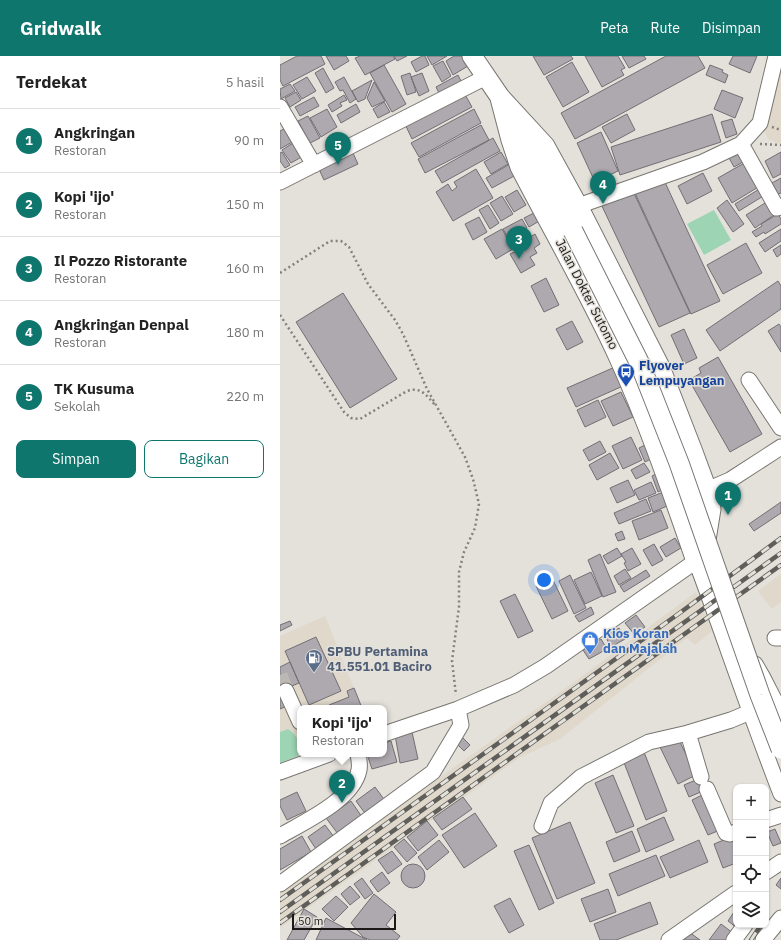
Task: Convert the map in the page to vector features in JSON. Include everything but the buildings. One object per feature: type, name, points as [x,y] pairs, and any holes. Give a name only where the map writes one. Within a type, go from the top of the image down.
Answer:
[{"type":"main road","name":"Jalan Dokter Sutomo","points":[[472,56],[500,97],[573,231],[640,364],[679,463],[702,556]]},
{"type":"main road","name":"Jalan Dokter Sutomo","points":[[500,97],[545,146],[578,206],[660,367],[693,452],[711,509],[702,556]]},
{"type":"main road","name":"Jalan Dokter Sutomo","points":[[500,97],[515,154],[604,325],[630,381],[666,473],[702,556]]},
{"type":"main road","points":[[702,556],[781,749]]},
{"type":"street","points":[[578,206],[703,162],[741,144],[760,123],[776,56]]},
{"type":"street","points":[[280,182],[486,77]]},
{"type":"street","points":[[280,107],[314,165]]},
{"type":"street","points":[[741,144],[780,210]]},
{"type":"street","points":[[749,380],[781,428]]},
{"type":"street","points":[[649,427],[660,430],[673,424],[678,414]]},
{"type":"street","points":[[666,473],[706,490],[730,480],[781,447]]},
{"type":"street","points":[[387,733],[458,709],[514,684],[546,666],[702,556],[721,629],[740,685],[781,794]]},
{"type":"street","points":[[721,629],[749,656],[762,676],[781,712]]},
{"type":"street","points":[[740,685],[762,676]]},
{"type":"street","points":[[286,690],[286,707],[297,719]]},
{"type":"street","points":[[280,884],[433,772],[461,725],[458,709]]},
{"type":"street","points":[[542,826],[551,803],[581,777],[649,742],[688,733],[731,720],[750,712]]},
{"type":"street","points":[[688,733],[704,783],[726,833],[733,833]]},
{"type":"street","points":[[280,772],[317,757]]},
{"type":"street","points":[[280,836],[330,807],[344,794],[354,781],[360,769],[358,757]]},
{"type":"street","points":[[769,819],[781,815]]},
{"type":"street","points":[[769,871],[781,862]]},
{"type":"street","points":[[669,940],[733,895]]},
{"type":"street","points":[[763,940],[781,918]]},
{"type":"street","points":[[734,940],[743,928]]},
{"type":"path","points":[[280,273],[330,241],[341,241],[346,243],[368,284],[399,327],[427,389],[465,457],[473,479],[479,504],[475,528],[464,552],[459,572],[459,607],[452,661],[458,709]]},
{"type":"path","points":[[280,315],[344,412],[351,418],[360,419],[411,389],[417,389],[425,393],[440,411]]},
{"type":"shaded area","points":[[781,56],[781,144],[769,140],[758,121]]},
{"type":"shaded area","points":[[781,574],[781,602],[772,609],[758,591]]},
{"type":"shaded area","points":[[696,592],[712,631],[695,645],[687,638],[560,739],[519,758],[280,928],[280,891],[577,680]]},
{"type":"shaded area","name":"SPBU Pertamina 41.551.01 Baciro","points":[[325,616],[361,705],[297,705],[297,756],[280,763],[280,636]]},
{"type":"green space","points":[[714,210],[731,240],[704,255],[687,224]]},
{"type":"green space","points":[[288,729],[294,734],[297,739],[297,756],[280,763],[280,732]]},
{"type":"tunnel","points":[[280,675],[286,691]]},
{"type":"railway","points":[[280,900],[681,612],[781,538]]},
{"type":"railway","points":[[280,912],[781,553]]},
{"type":"railway","points":[[280,923],[781,565]]},
{"type":"railway","points":[[751,940],[759,928]]},
{"type":"place","name":"TK Kusuma","points":[[338,165]]},
{"type":"place","name":"Angkringan Denpal","points":[[603,204]]},
{"type":"place","name":"Il Pozzo Ristorante","points":[[519,259]]},
{"type":"place","name":"Flyover Lempuyangan","points":[[626,387]]},
{"type":"place","name":"Angkringan","points":[[728,515]]},
{"type":"place","name":"Kios Koran dan Majalah","points":[[590,655]]},
{"type":"place","name":"SPBU Pertamina 41.551.01 Baciro","points":[[314,673]]},
{"type":"place","name":"Kopi 'ijo'","points":[[342,803]]}]
